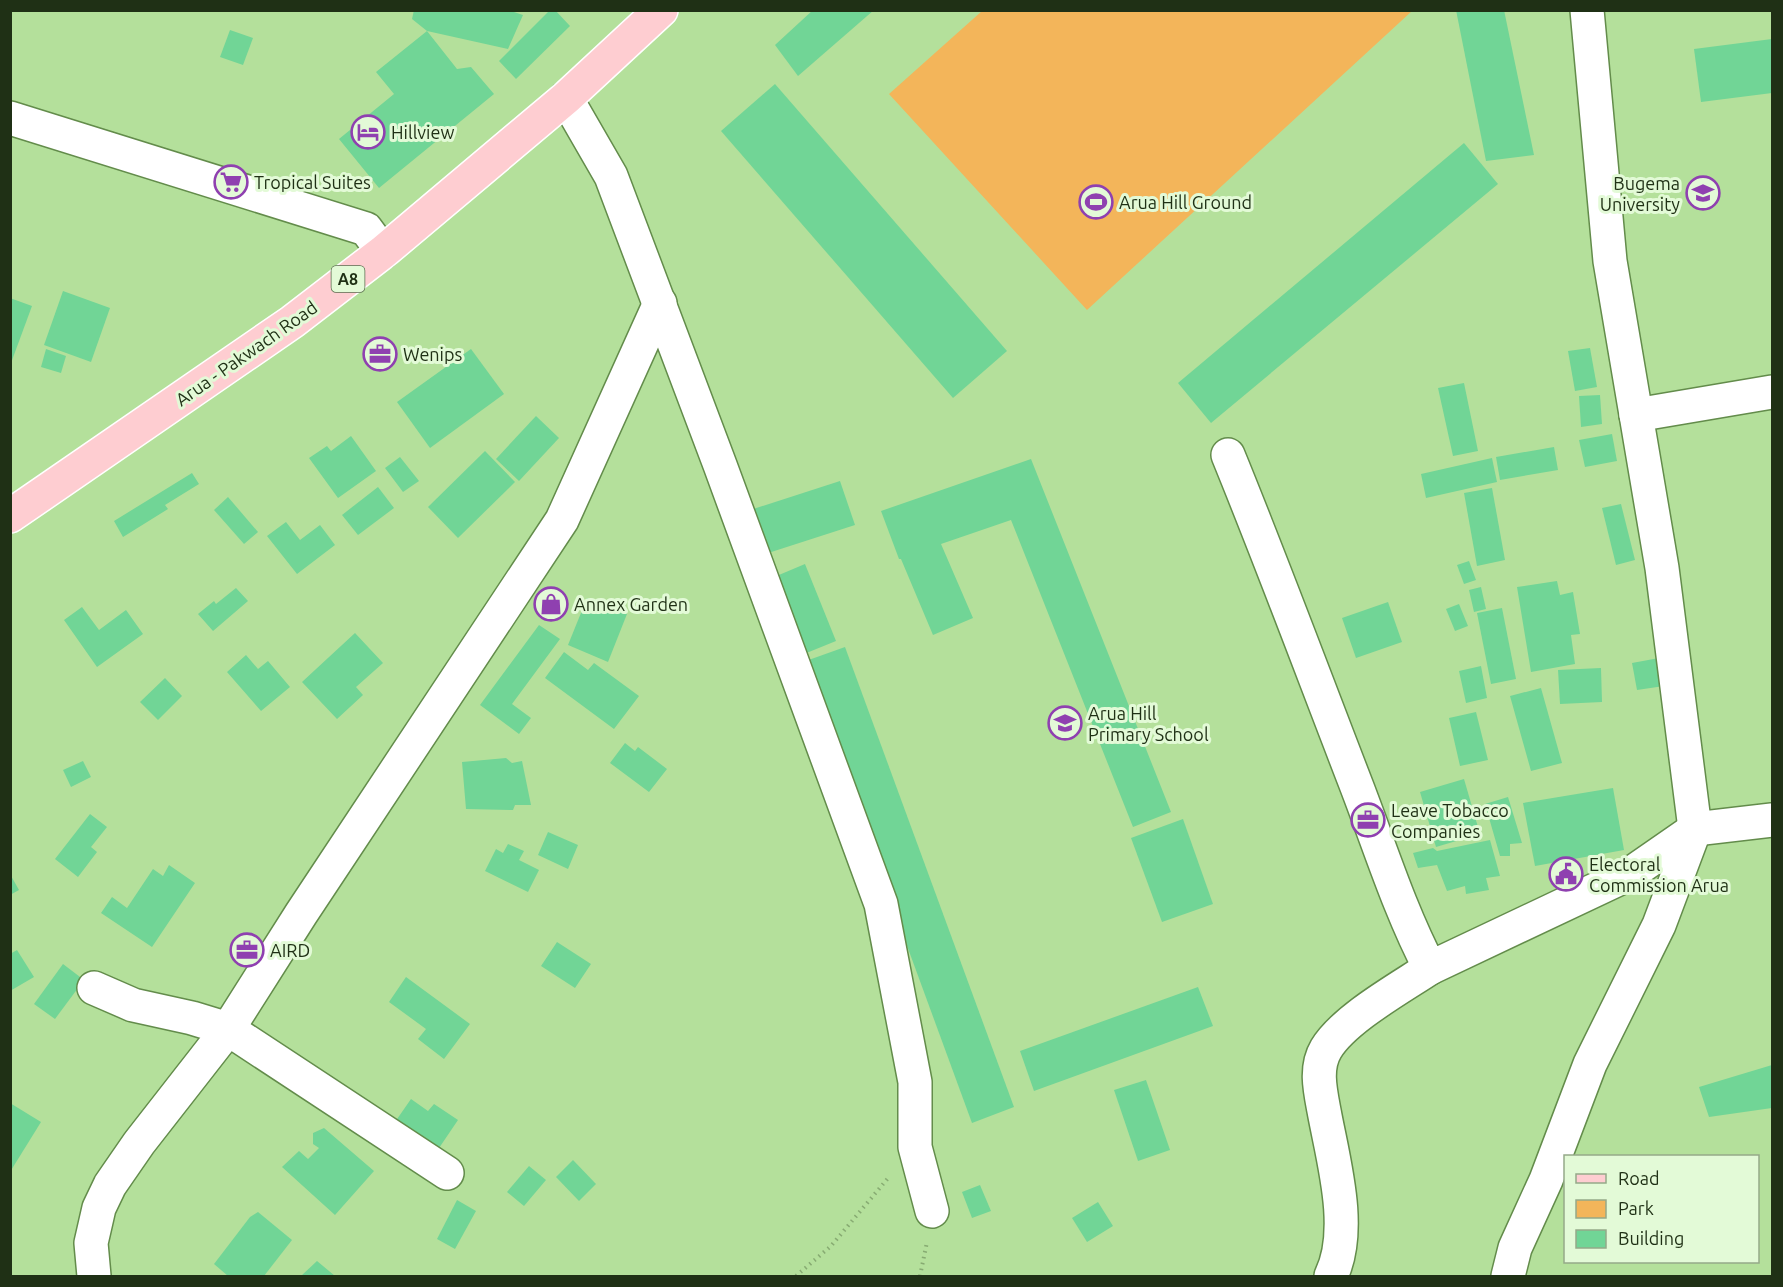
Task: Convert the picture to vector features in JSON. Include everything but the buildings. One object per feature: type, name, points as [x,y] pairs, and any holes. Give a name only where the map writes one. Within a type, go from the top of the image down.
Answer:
[{"type":"main road","name":"Arua - Pakwach Road","points":[[10,516],[292,322],[383,252],[566,98],[662,10]]},
{"type":"street","points":[[1508,1276],[1515,1248],[1546,1180],[1590,1064],[1659,925],[1695,829],[1662,568],[1610,261],[1587,10]]},
{"type":"street","points":[[566,98],[611,176],[881,904],[915,1082],[915,1147],[933,1211]]},
{"type":"street","points":[[10,118],[366,229],[383,252]]},
{"type":"street","points":[[94,1276],[91,1243],[99,1208],[110,1185],[228,1029],[301,914],[562,520],[660,303]]},
{"type":"street","points":[[1636,415],[1773,392]]},
{"type":"street","points":[[1228,455],[1388,869],[1420,950],[1430,969]]},
{"type":"street","points":[[1330,1276],[1343,1228],[1320,1088],[1320,1062],[1327,1048],[1355,1019],[1430,969],[1633,872],[1695,829],[1773,820]]},
{"type":"street","points":[[94,987],[133,1005],[192,1018],[228,1029],[447,1173]]},
{"type":"path","points":[[796,1276],[831,1246],[915,1147]]},
{"type":"green space","name":"Arua Hill Ground","points":[[982,11],[1412,11],[1087,310],[889,94]]},
{"type":"place","name":"Hillview","points":[[368,132]]},
{"type":"place","name":"Tropical Suites","points":[[231,182]]},
{"type":"place","name":"Bugema University","points":[[1703,193]]},
{"type":"place","name":"Arua Hill Ground","points":[[1096,202]]},
{"type":"place","name":"Wenips","points":[[380,354]]},
{"type":"place","name":"Annex Garden","points":[[551,604]]},
{"type":"place","name":"Arua Hill Primary School","points":[[1065,723]]},
{"type":"place","name":"Leave Tobacco Companies","points":[[1368,820]]},
{"type":"place","name":"Electoral Commission Arua","points":[[1566,874]]},
{"type":"place","name":"AIRD","points":[[247,950]]}]
